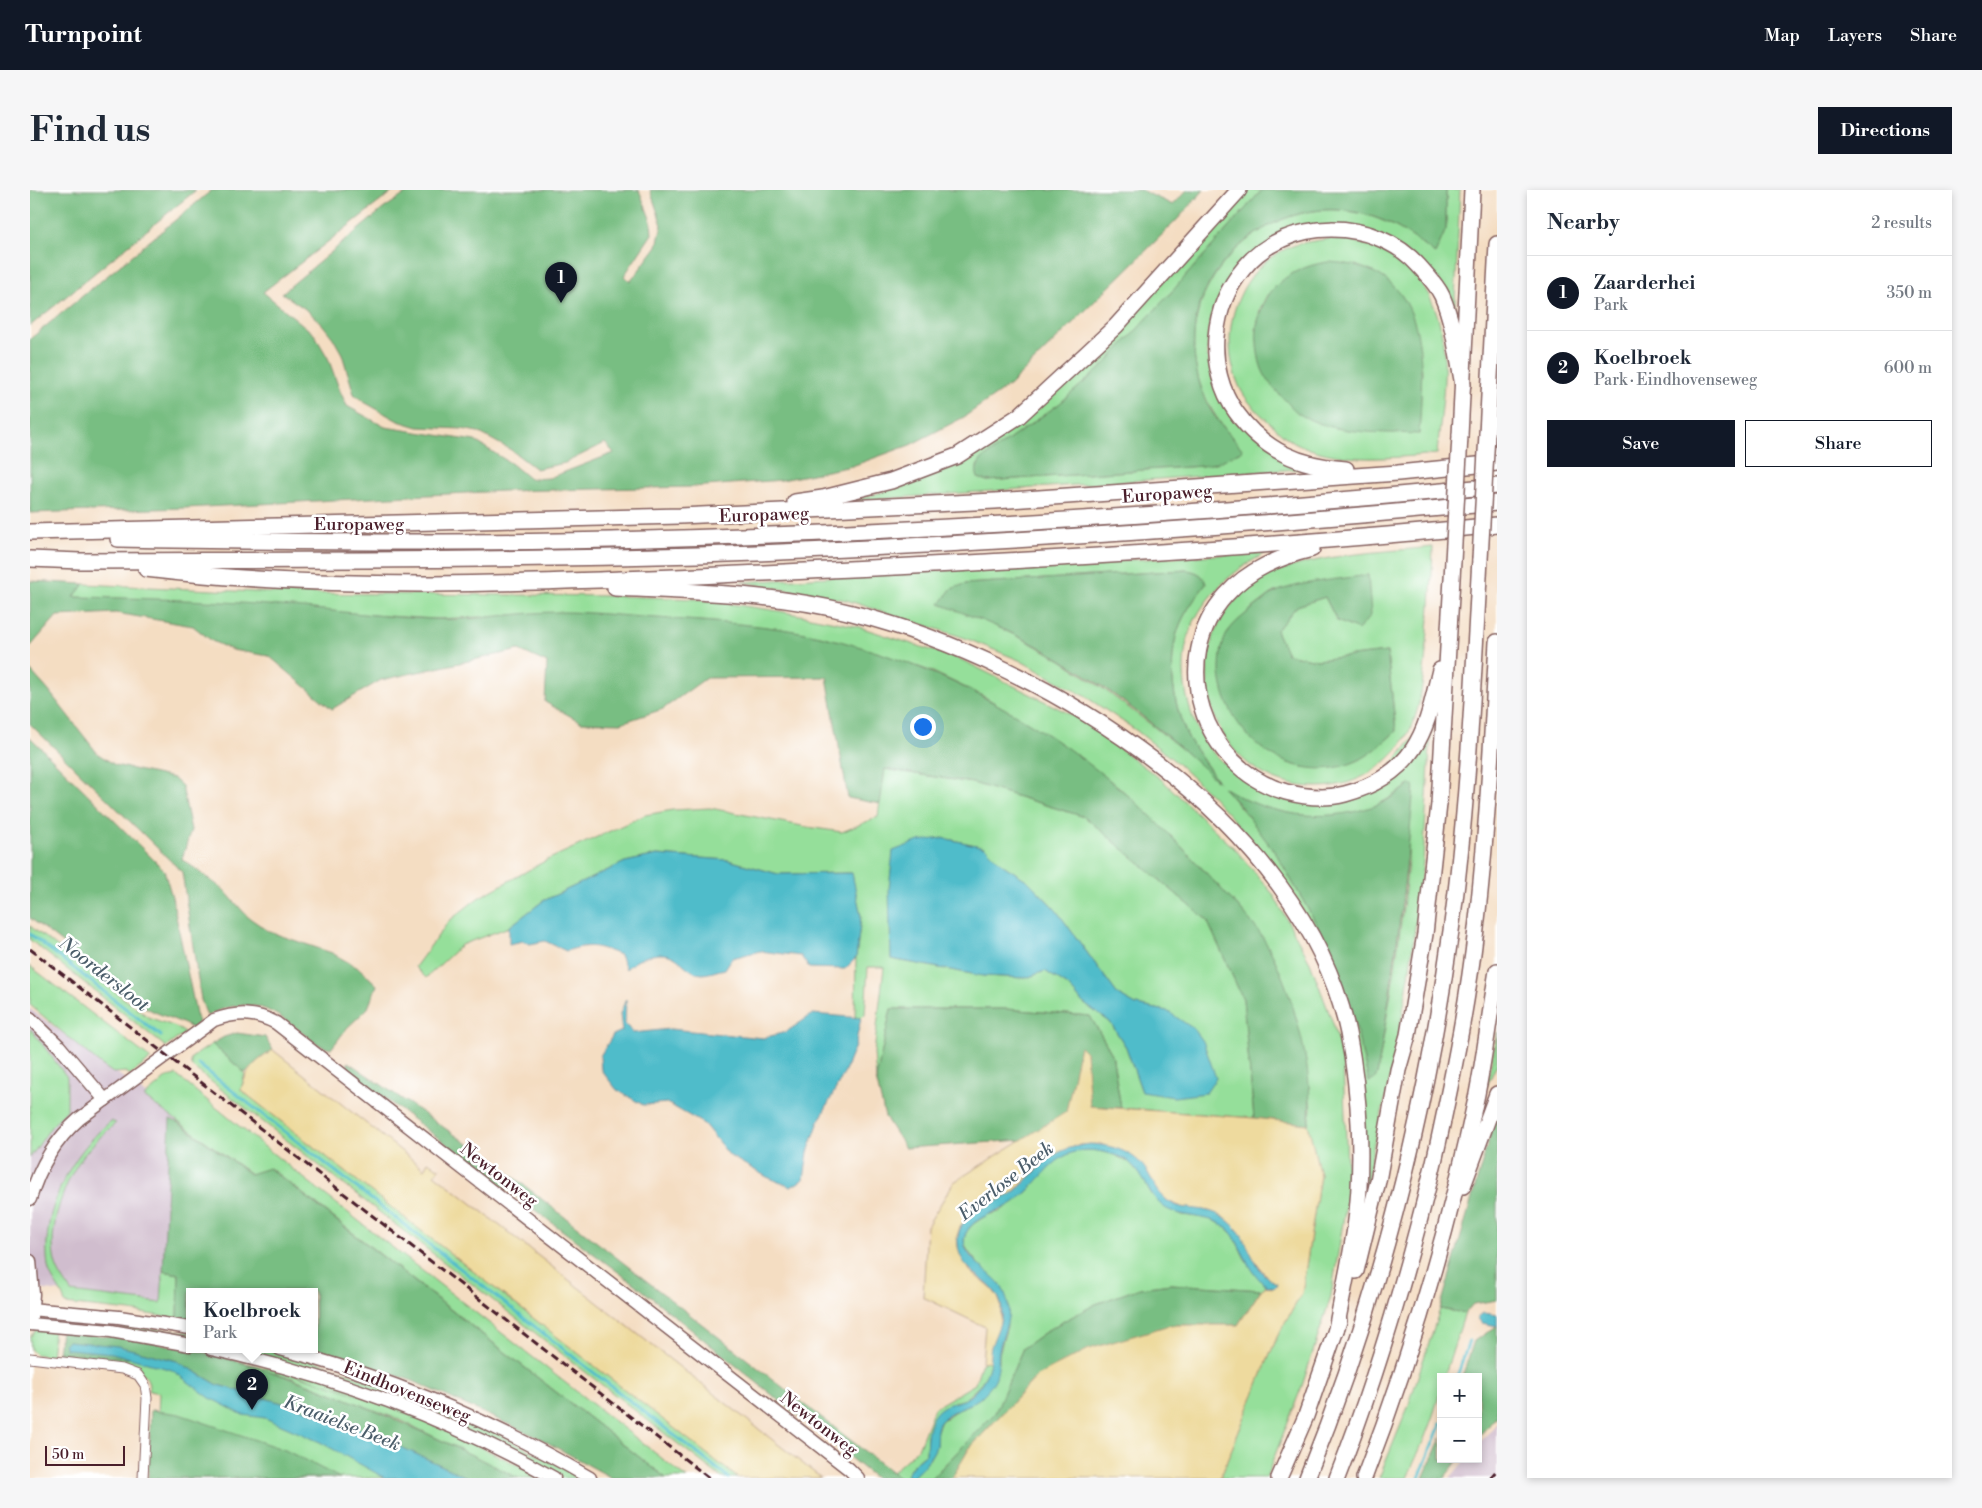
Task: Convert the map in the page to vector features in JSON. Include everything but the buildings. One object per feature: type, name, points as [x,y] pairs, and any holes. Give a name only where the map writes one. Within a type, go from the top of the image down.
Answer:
[{"type":"highway","points":[[680,516],[823,498],[891,480],[957,456],[1019,416],[1116,326],[1239,190]]},
{"type":"highway","points":[[1279,1478],[1306,1416],[1362,1248],[1378,1181],[1398,1070],[1408,1035],[1425,934],[1439,804],[1454,561],[1472,190]]},
{"type":"highway","points":[[1398,473],[1327,468],[1307,464],[1263,442],[1248,430],[1232,406],[1220,379],[1215,350],[1217,320],[1232,284],[1245,266],[1269,246],[1286,238],[1308,232],[1353,230],[1369,233],[1392,242],[1410,256],[1430,277],[1441,296],[1451,327],[1463,385]]},
{"type":"highway","points":[[1307,1478],[1346,1376],[1366,1317],[1398,1202],[1425,1082],[1450,940],[1467,774],[1497,244]]},
{"type":"highway","points":[[30,532],[680,516],[995,502],[1398,473],[1497,463]]},
{"type":"highway","name":"Europaweg","points":[[30,538],[333,543],[611,540],[1005,524],[1361,499],[1497,486]]},
{"type":"highway","name":"Europaweg","points":[[30,559],[80,561],[498,559],[756,553],[1004,541],[1365,516],[1497,503]]},
{"type":"highway","points":[[80,561],[218,578],[431,585],[524,583],[1010,562],[1347,540],[1497,525]]},
{"type":"highway","points":[[1347,540],[1289,555],[1259,568],[1225,596],[1205,629],[1200,644],[1196,673],[1200,705],[1211,733],[1228,757],[1240,769],[1251,777],[1279,790],[1310,796],[1340,795],[1356,791],[1378,781],[1406,758],[1422,732],[1449,636]]},
{"type":"highway","points":[[524,583],[746,595],[850,612],[901,628],[989,662],[1037,685],[1109,728],[1204,802],[1252,851],[1284,892],[1308,929],[1333,985],[1347,1032],[1359,1110],[1359,1191],[1355,1227],[1336,1330]]},
{"type":"highway","points":[[1338,1478],[1360,1421],[1393,1320],[1447,1105],[1465,1007],[1476,931],[1490,790],[1497,642]]},
{"type":"highway","points":[[1364,1478],[1405,1368],[1444,1228],[1477,1093],[1497,971]]},
{"type":"highway","points":[[1444,1228],[1475,1157],[1497,1094]]},
{"type":"street","name":"Newtonweg","points":[[30,1198],[40,1170],[64,1134],[80,1119],[214,1020],[242,1013],[265,1017],[283,1028],[858,1478]]},
{"type":"street","points":[[30,1018],[59,1046],[105,1100]]},
{"type":"street","points":[[30,1261],[33,1294],[30,1324],[111,1331],[186,1343]]},
{"type":"street","points":[[31,1309],[118,1317],[186,1327]]},
{"type":"street","name":"Eindhovenseweg","points":[[228,1353],[286,1367],[373,1396],[461,1432],[554,1478]]},
{"type":"street","name":"Eindhovenseweg","points":[[294,1353],[334,1364],[421,1394],[524,1441],[590,1478]]},
{"type":"street","points":[[30,1358],[122,1369],[138,1375],[145,1385],[147,1398],[143,1478]]},
{"type":"shaded area","points":[[30,1009],[178,1118],[163,1305],[30,1288]]},
{"type":"shaded area","points":[[1497,1423],[1497,1478],[1450,1478],[1463,1463],[1482,1463],[1482,1440]]},
{"type":"green space","points":[[30,190],[196,190],[30,326]]},
{"type":"green space","points":[[212,190],[395,190],[263,292],[314,334],[328,358],[347,406],[385,427],[475,441],[512,464],[530,479],[549,478],[614,453],[605,443],[565,463],[536,469],[511,450],[478,432],[462,429],[418,427],[398,421],[364,402],[354,394],[342,354],[333,338],[308,311],[282,293],[383,209],[411,190],[639,190],[651,221],[652,234],[624,276],[630,282],[657,246],[662,225],[650,190],[1141,190],[1173,205],[1187,190],[1204,190],[1176,221],[1010,385],[964,417],[910,445],[852,466],[782,480],[693,487],[503,491],[185,508],[30,513],[30,339]]},
{"type":"green space","points":[[1248,190],[1262,190],[1107,363],[1059,404],[982,459],[977,466],[978,478],[987,481],[1202,466],[1219,462],[1242,450],[1208,404],[1200,385],[1195,364],[1195,324],[1204,296],[1219,270],[1238,248],[1262,230],[1289,217],[1318,210],[1360,213],[1383,221],[1405,232],[1435,254],[1446,229],[1446,190],[1460,190],[1454,324],[1423,264],[1327,225],[1238,267],[1215,305],[1209,326],[1207,353],[1212,377],[1236,422],[1313,468],[852,501],[915,482],[957,463],[1002,437],[1052,396],[1097,353]]},
{"type":"green space","points":[[1262,190],[1446,190],[1446,229],[1435,254],[1405,232],[1384,221],[1361,213],[1326,210],[1304,213],[1283,219],[1263,229],[1228,257],[1215,275],[1199,307],[1194,335],[1195,364],[1198,379],[1211,411],[1243,450],[1219,462],[1202,466],[987,481],[978,478],[977,468],[982,459],[1059,404],[1104,365]]},
{"type":"green space","points":[[1327,239],[1367,245],[1385,253],[1402,264],[1421,283],[1433,304],[1441,327],[1444,352],[1444,378],[1437,454],[1363,458],[1327,454],[1309,449],[1283,435],[1249,402],[1240,388],[1233,368],[1230,347],[1231,326],[1236,306],[1244,288],[1256,271],[1271,257],[1295,245]],"holes":[[[1356,265],[1382,278],[1402,296],[1422,370],[1419,434],[1256,330],[1260,309],[1267,295]]]},
{"type":"green space","points":[[1328,262],[1362,267],[1386,280],[1403,298],[1414,321],[1420,347],[1421,405],[1419,434],[1344,430],[1316,422],[1300,415],[1275,389],[1264,373],[1258,353],[1257,328],[1260,313],[1266,299],[1285,278],[1312,265]]},
{"type":"green space","points":[[1433,547],[1430,605],[1420,700],[1411,728],[1392,755],[1365,776],[1332,786],[1286,783],[1250,765],[1224,736],[1210,700],[1208,661],[1219,624],[1244,592],[1285,569],[1303,564],[1340,556]],"holes":[[[1368,575],[1337,621],[1325,597],[1297,606],[1276,631],[1287,654],[1317,660],[1387,652],[1396,731],[1377,748],[1357,761],[1303,767],[1288,763],[1261,748],[1228,631],[1249,611],[1274,592]]]},
{"type":"green space","points":[[1268,552],[1244,566],[1212,594],[1196,618],[1186,646],[1184,680],[1191,713],[1206,743],[1216,756],[1240,775],[1287,797],[1370,791],[1432,715],[1423,863],[1409,976],[1397,1046],[1374,1143],[1365,1194],[1364,1149],[1325,951],[1293,893],[1269,859],[1211,795],[1176,762],[1137,731],[1083,695],[1019,660],[965,638],[846,600],[741,582]],"holes":[[[1187,570],[1199,574],[1206,584],[1186,612],[1178,630],[1173,657],[1173,685],[1183,727],[1195,749],[1217,780],[1193,758],[1101,687],[1061,660],[987,622],[965,584]],[[1410,785],[1408,862],[1394,974],[1377,1075],[1369,1082],[1351,1007],[1332,951],[1277,855],[1225,789],[1249,802],[1266,808],[1298,815],[1332,816],[1363,811],[1381,803]]]},
{"type":"green space","points":[[1187,570],[1199,574],[1206,584],[1186,612],[1178,630],[1173,657],[1173,685],[1183,727],[1219,783],[1175,743],[1127,704],[1076,669],[1024,639],[940,604],[951,589],[965,584]]},
{"type":"green space","points":[[1368,575],[1371,615],[1358,630],[1337,621],[1325,597],[1297,606],[1276,631],[1287,654],[1317,660],[1387,652],[1396,731],[1378,748],[1357,761],[1333,768],[1310,768],[1287,763],[1267,752],[1249,737],[1235,718],[1225,696],[1220,672],[1221,651],[1226,636],[1237,621],[1267,597],[1283,589]]},
{"type":"green space","points":[[30,581],[84,584],[74,597],[244,603],[412,618],[465,619],[544,612],[572,612],[759,626],[820,636],[861,647],[901,660],[940,676],[1015,714],[1085,761],[1154,819],[1251,921],[1263,938],[1283,978],[1299,1028],[1309,1080],[1310,1104],[1308,1124],[1254,1118],[1243,999],[1207,920],[1085,817],[973,783],[885,769],[880,804],[848,798],[827,677],[706,678],[663,709],[621,723],[581,722],[545,702],[547,663],[519,650],[381,680],[332,709],[269,656],[232,650],[212,641],[193,626],[116,613],[57,616],[30,647]]},
{"type":"green space","points":[[84,584],[278,593],[622,596],[696,599],[779,611],[856,626],[962,660],[1080,719],[1162,780],[1235,849],[1273,894],[1310,962],[1333,1023],[1343,1064],[1348,1192],[1331,1296],[1302,1386],[1266,1478],[1220,1478],[1277,1337],[1302,1293],[1320,1175],[1308,1124],[1311,1109],[1305,1061],[1291,1003],[1275,960],[1262,937],[1242,911],[1176,841],[1119,787],[1030,724],[985,697],[933,672],[882,654],[820,636],[774,628],[700,621],[479,617],[436,619],[73,597]]},
{"type":"green space","points":[[30,670],[98,754],[115,765],[173,778],[182,786],[191,830],[182,859],[224,890],[248,917],[270,932],[332,953],[360,969],[377,985],[368,1008],[347,1028],[331,1049],[317,1044],[276,1014],[255,1006],[233,1006],[207,1016],[201,1000],[182,872],[30,724]]},
{"type":"green space","points":[[30,737],[164,870],[172,897],[198,1023],[192,1028],[145,1007],[30,918]]},
{"type":"green space","points":[[884,769],[973,783],[1085,817],[1207,920],[1243,999],[1254,1118],[1121,1108],[1112,1054],[1090,1016],[1006,1009],[891,1009],[876,1079],[874,1053],[884,967],[868,967],[865,1014],[861,1018],[855,1017],[856,958],[861,916],[851,873],[778,874],[728,860],[657,855],[625,862],[543,901],[509,927],[461,945],[426,978],[415,967],[449,921],[478,898],[547,860],[645,815],[673,810],[710,808],[842,832],[878,817]],"holes":[[[943,838],[985,847],[1003,865],[1028,881],[1056,910],[1118,995],[1136,1005],[1167,1011],[1142,1092],[1126,1047],[1110,1022],[1083,1003],[1068,986],[1045,971],[1026,978],[983,976],[891,959],[892,940]]]},
{"type":"green space","points":[[1410,785],[1414,785],[1411,822],[1394,967],[1377,1075],[1374,1080],[1369,1082],[1351,1007],[1332,951],[1277,855],[1241,807],[1223,787],[1258,805],[1277,811],[1316,816],[1355,812],[1374,806]]},
{"type":"green space","points":[[30,926],[148,1017],[176,1027],[185,1033],[166,1047],[30,940]]},
{"type":"green space","points":[[30,966],[151,1059],[130,1075],[126,1072],[113,1073],[100,1064],[30,1005]]},
{"type":"green space","points":[[891,1009],[1006,1009],[1090,1016],[1112,1054],[1121,1108],[1089,1106],[1086,1053],[1067,1112],[1023,1140],[905,1148],[885,1117],[876,1079]]},
{"type":"green space","points":[[30,1028],[67,1077],[67,1110],[51,1127],[30,1158]]},
{"type":"green space","points":[[1497,1032],[1497,1064],[1486,1088]]},
{"type":"green space","points":[[237,1033],[265,1037],[273,1050],[245,1073],[212,1044],[224,1037]]},
{"type":"green space","points":[[212,1044],[245,1073],[241,1090],[738,1478],[722,1478],[191,1066],[191,1058]]},
{"type":"green space","points":[[348,1062],[493,1161],[899,1478],[875,1478],[641,1289],[348,1071]]},
{"type":"green space","points":[[176,1075],[291,1168],[687,1478],[666,1478],[270,1168],[251,1174],[144,1097],[167,1077]]},
{"type":"green space","points":[[1497,1111],[1497,1300],[1473,1304],[1465,1313],[1440,1309]]},
{"type":"green space","points":[[170,1119],[179,1123],[250,1174],[269,1168],[666,1478],[612,1478],[541,1439],[413,1381],[318,1350],[318,1288],[186,1288],[186,1320],[178,1319],[179,1274],[163,1271]]},
{"type":"green space","points":[[111,1121],[116,1123],[97,1140],[81,1159],[74,1169],[63,1195],[58,1210],[53,1239],[53,1253],[56,1265],[71,1292],[161,1303],[163,1271],[179,1274],[178,1319],[130,1311],[65,1304],[48,1267],[47,1246],[49,1226],[61,1186],[83,1150],[96,1134]]},
{"type":"green space","points":[[1097,1150],[1112,1154],[1129,1162],[1141,1175],[1152,1195],[1182,1215],[1207,1218],[1221,1224],[1233,1234],[1245,1259],[1266,1286],[1261,1290],[1171,1284],[1140,1288],[1096,1304],[1051,1328],[1023,1348],[995,1413],[932,1478],[912,1478],[922,1465],[929,1460],[936,1446],[936,1433],[941,1421],[958,1409],[971,1404],[999,1363],[999,1354],[1007,1326],[1000,1284],[979,1265],[968,1251],[964,1242],[966,1232],[973,1224],[987,1215],[999,1212],[1027,1192],[1051,1164],[1062,1156],[1076,1151]]},
{"type":"green space","points":[[1171,1284],[1261,1290],[1238,1325],[1170,1325],[1037,1376],[969,1449],[952,1478],[932,1478],[995,1413],[1023,1348],[1051,1328],[1096,1304],[1140,1288]]},
{"type":"green space","points":[[1440,1309],[1465,1313],[1445,1373],[1437,1373],[1437,1401],[1407,1478],[1379,1478],[1408,1407]]},
{"type":"green space","points":[[124,1326],[186,1332],[186,1340],[123,1329]]},
{"type":"green space","points":[[1497,1326],[1497,1416],[1482,1433],[1482,1373],[1463,1373],[1474,1341]]},
{"type":"green space","points":[[36,1330],[54,1330],[51,1357],[35,1354],[31,1350],[30,1337]]},
{"type":"green space","points":[[61,1331],[140,1340],[186,1349],[186,1353],[205,1353],[218,1356],[296,1380],[371,1409],[445,1442],[518,1478],[469,1478],[363,1430],[300,1408],[218,1385],[177,1361],[117,1346],[112,1353],[133,1358],[122,1359],[58,1352]]},
{"type":"green space","points":[[161,1350],[287,1387],[480,1478],[155,1478],[159,1393],[149,1391],[148,1381],[138,1371],[104,1362],[58,1358],[58,1352],[122,1359],[133,1358],[160,1366]]},
{"type":"green space","points":[[239,1353],[282,1353],[319,1362],[469,1418],[582,1478],[561,1478],[518,1455]]},
{"type":"green space","points":[[217,1356],[320,1382],[378,1402],[462,1438],[544,1478],[518,1478],[400,1420],[290,1377]]},
{"type":"green space","points":[[991,1361],[987,1374],[978,1387],[965,1399],[951,1403],[927,1434],[926,1454],[917,1460],[906,1475],[911,1478],[899,1478],[892,1472],[918,1449],[934,1408],[975,1384],[982,1362]]},
{"type":"green space","points":[[151,1410],[179,1414],[285,1450],[340,1478],[148,1478]]},
{"type":"green space","points":[[1437,1447],[1437,1463],[1456,1463],[1444,1478],[1423,1478]]},
{"type":"sand","points":[[1080,1046],[1086,1052],[1090,1106],[1254,1118],[1308,1124],[1320,1175],[1302,1293],[1277,1337],[1220,1478],[952,1478],[969,1449],[1037,1376],[1089,1349],[1170,1325],[1238,1325],[1261,1290],[1266,1286],[1272,1288],[1270,1281],[1251,1256],[1238,1230],[1225,1218],[1209,1211],[1184,1208],[1168,1201],[1158,1191],[1147,1171],[1102,1144],[1077,1145],[1040,1166],[1007,1198],[986,1207],[960,1227],[957,1236],[958,1247],[970,1271],[992,1289],[1001,1305],[1000,1324],[991,1349],[991,1361],[982,1362],[985,1327],[923,1297],[927,1226],[954,1182],[1066,1112]]},
{"type":"sand","points":[[273,1050],[424,1169],[428,1162],[440,1169],[434,1174],[821,1478],[738,1478],[241,1090],[246,1076],[252,1067]]},
{"type":"water","points":[[943,838],[985,847],[1003,865],[1028,881],[1056,910],[1118,995],[1136,1005],[1167,1011],[1194,1029],[1203,1041],[1216,1078],[1206,1093],[1174,1097],[1142,1092],[1126,1047],[1110,1022],[1083,1003],[1068,986],[1045,971],[1026,978],[983,976],[891,959],[889,889],[893,851],[919,841]]},
{"type":"water","points":[[657,855],[728,860],[778,874],[852,873],[861,916],[856,958],[845,969],[809,968],[801,956],[760,951],[732,958],[725,969],[702,974],[693,971],[674,957],[664,954],[646,957],[626,969],[620,955],[599,948],[588,946],[566,951],[545,941],[530,944],[523,941],[509,944],[509,927],[543,901],[625,862]]},
{"type":"water","points":[[626,999],[625,1024],[633,1033],[670,1029],[763,1038],[786,1032],[813,1014],[861,1018],[855,1046],[844,1073],[819,1121],[808,1152],[804,1179],[791,1187],[767,1177],[730,1156],[704,1124],[667,1103],[643,1105],[617,1090],[601,1070],[600,1056],[613,1035],[622,1031],[620,1014]]},
{"type":"water","points":[[1090,1144],[1115,1148],[1137,1160],[1148,1173],[1156,1188],[1173,1204],[1212,1212],[1228,1220],[1242,1235],[1263,1274],[1277,1283],[1276,1286],[1270,1287],[1257,1277],[1233,1235],[1226,1228],[1210,1220],[1174,1212],[1165,1208],[1155,1198],[1135,1168],[1121,1157],[1087,1150],[1073,1152],[1052,1165],[1013,1203],[981,1218],[966,1233],[964,1240],[969,1254],[999,1283],[1005,1293],[1009,1310],[999,1351],[997,1374],[991,1386],[980,1398],[941,1421],[937,1430],[935,1450],[925,1464],[911,1478],[906,1475],[917,1460],[926,1454],[928,1430],[936,1413],[947,1405],[969,1397],[985,1378],[989,1367],[991,1347],[1001,1321],[1002,1310],[997,1295],[970,1269],[960,1254],[958,1237],[962,1225],[977,1210],[1015,1191],[1055,1154],[1076,1146]]},
{"type":"water","points":[[1484,1313],[1497,1315],[1497,1326],[1482,1323],[1478,1319],[1478,1316]]},
{"type":"water","name":"Kraaielse Beek","points":[[68,1341],[118,1346],[177,1361],[218,1385],[300,1408],[363,1430],[469,1478],[385,1478],[320,1442],[265,1418],[243,1415],[210,1398],[172,1370],[112,1353],[66,1349],[64,1344]]},
{"type":"waterway","name":"Noordersloot","points":[[30,934],[161,1036]]},
{"type":"waterway","points":[[198,1064],[729,1478]]},
{"type":"waterway","points":[[1458,1373],[1469,1341]]},
{"type":"waterway","points":[[1419,1478],[1437,1433]]},
{"type":"railway","points":[[30,949],[709,1478]]},
{"type":"railway","points":[[1490,1478],[1497,1470]]},
{"type":"place","name":"Zaarderhei","points":[[561,303]]},
{"type":"place","name":"Koelbroek","points":[[252,1410]]},
{"type":"water label","name":"Everlose Beek","points":[[1006,1181]]}]
